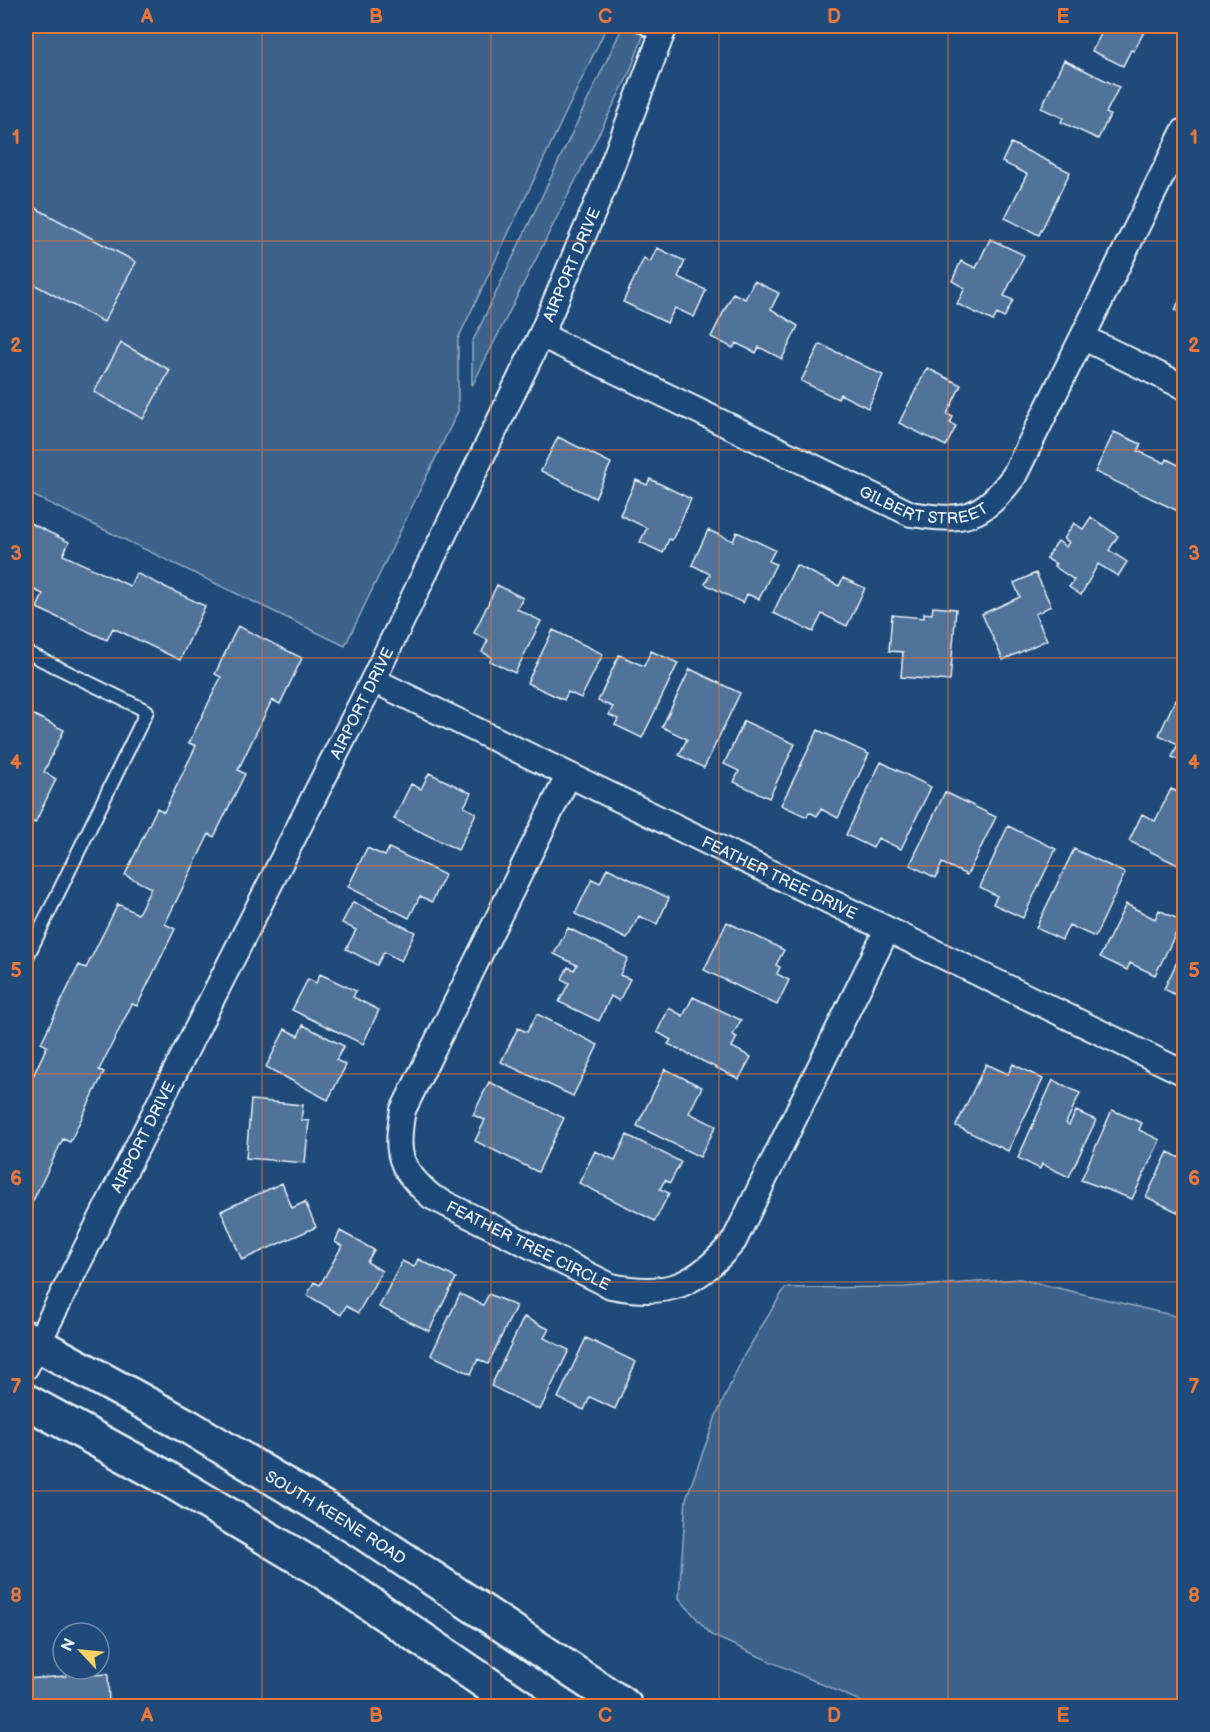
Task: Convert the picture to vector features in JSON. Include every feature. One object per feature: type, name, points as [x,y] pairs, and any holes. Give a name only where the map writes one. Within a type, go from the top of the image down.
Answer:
[{"type":"main road","name":"SOUTH KEENE ROAD","points":[[30,1350],[189,1427],[355,1527],[626,1707]]},
{"type":"main road","points":[[26,1401],[163,1476],[322,1571],[520,1707]]},
{"type":"street","name":"AIRPORT DRIVE","points":[[30,1350],[373,680],[541,335],[603,189],[656,29]]},
{"type":"street","name":"GILBERT STREET","points":[[541,335],[911,514],[944,519],[972,515],[996,501],[1014,476],[1185,131]]},
{"type":"street","points":[[1084,338],[1185,387]]},
{"type":"street","name":"FEATHER TREE DRIVE","points":[[373,680],[1185,1073]]},
{"type":"street","name":"FEATHER TREE CIRCLE","points":[[568,776],[403,1110],[399,1134],[399,1158],[412,1180],[432,1197],[601,1281],[640,1292],[678,1287],[711,1268],[734,1241],[887,930]]},
{"type":"lane","points":[[26,652],[147,711],[26,959]]},
{"type":"shaded area","points":[[26,26],[607,26],[458,339],[458,411],[345,646],[26,492]]},
{"type":"shaded area","points":[[623,26],[647,26],[629,74],[472,386],[472,343]]},
{"type":"shaded area","points":[[1020,1279],[1184,1318],[1184,1706],[871,1706],[711,1635],[679,1598],[686,1499],[716,1416],[743,1357],[785,1288],[905,1287]]},
{"type":"building","points":[[1101,26],[1147,26],[1123,66],[1092,51],[1101,34],[1098,32]]},
{"type":"building","points":[[1064,60],[1119,87],[1106,113],[1110,115],[1098,139],[1061,122],[1063,118],[1041,108]]},
{"type":"building","points":[[1011,143],[1070,172],[1039,235],[1005,218],[1027,174],[1002,162]]},
{"type":"building","points":[[26,203],[136,262],[104,322],[26,280]]},
{"type":"building","points":[[990,239],[1024,255],[1004,296],[1013,300],[1004,318],[997,314],[993,321],[957,304],[965,288],[952,281],[961,261],[976,268]]},
{"type":"building","points":[[657,248],[685,261],[678,277],[706,290],[694,317],[675,308],[667,323],[623,302],[644,258],[650,262]]},
{"type":"building","points":[[754,281],[779,293],[771,309],[798,326],[782,359],[759,347],[756,353],[736,343],[733,348],[711,337],[733,293],[745,299]]},
{"type":"building","points":[[1184,290],[1184,314],[1175,310]]},
{"type":"building","points":[[121,343],[170,370],[143,419],[94,392]]},
{"type":"building","points":[[820,344],[883,375],[868,408],[840,394],[838,399],[801,381]]},
{"type":"building","points":[[927,368],[961,385],[947,414],[953,417],[950,423],[956,426],[946,446],[899,423]]},
{"type":"building","points":[[1114,432],[1141,444],[1138,451],[1165,463],[1167,459],[1184,468],[1184,497],[1178,511],[1095,472]]},
{"type":"building","points":[[558,437],[611,463],[595,498],[541,471]]},
{"type":"building","points":[[650,479],[691,499],[672,540],[669,539],[663,553],[640,542],[647,528],[620,515],[636,480],[647,485]]},
{"type":"building","points":[[1091,517],[1118,536],[1109,550],[1127,562],[1118,576],[1098,564],[1081,595],[1069,587],[1074,580],[1046,558],[1058,541],[1066,547],[1069,542],[1064,539],[1074,523],[1083,529]]},
{"type":"building","points":[[26,521],[69,542],[63,555],[130,586],[136,573],[205,606],[180,660],[113,628],[107,640],[37,608],[43,594],[26,586]]},
{"type":"building","points":[[708,530],[733,541],[737,532],[775,550],[769,561],[776,564],[759,599],[747,594],[743,603],[705,584],[710,574],[692,565]]},
{"type":"building","points":[[796,565],[839,586],[843,578],[865,588],[847,626],[822,614],[813,632],[773,613]]},
{"type":"building","points":[[1036,573],[1051,606],[1035,614],[1047,640],[1003,660],[982,614],[1020,597],[1014,583]]},
{"type":"building","points":[[497,585],[523,598],[517,609],[541,621],[515,673],[490,661],[492,657],[482,652],[488,640],[474,633]]},
{"type":"building","points":[[933,607],[956,609],[950,681],[901,677],[903,652],[889,651],[892,615],[924,618],[924,613],[932,614]]},
{"type":"building","points":[[238,626],[302,658],[280,704],[272,700],[238,770],[245,774],[214,837],[209,834],[165,924],[175,929],[137,1006],[132,1004],[99,1070],[104,1072],[70,1142],[63,1139],[26,1215],[26,1091],[47,1046],[41,1043],[79,965],[86,968],[118,904],[138,914],[151,888],[125,875],[157,808],[164,812],[196,746],[189,743],[221,677],[215,674]]},
{"type":"building","points":[[553,630],[603,654],[581,698],[568,692],[564,700],[527,683]]},
{"type":"building","points":[[651,651],[678,663],[642,738],[615,725],[618,719],[609,715],[613,707],[598,701],[619,655],[644,666]]},
{"type":"building","points":[[690,669],[740,693],[704,768],[679,755],[687,739],[662,727]]},
{"type":"building","points":[[1175,700],[1184,705],[1184,762],[1172,757],[1178,744],[1159,735]]},
{"type":"building","points":[[26,711],[64,730],[44,772],[56,779],[35,823],[26,818]]},
{"type":"building","points":[[744,721],[795,744],[769,798],[734,782],[739,771],[724,764]]},
{"type":"building","points":[[818,730],[869,754],[838,818],[821,809],[817,816],[809,812],[807,817],[781,805]]},
{"type":"building","points":[[881,762],[931,787],[901,849],[878,838],[873,848],[846,835]]},
{"type":"building","points":[[429,773],[471,793],[464,807],[476,813],[458,850],[394,819],[411,784],[421,789]]},
{"type":"building","points":[[1171,789],[1184,795],[1184,868],[1129,841],[1142,814],[1155,821]]},
{"type":"building","points":[[945,792],[996,817],[967,875],[942,863],[936,878],[910,865]]},
{"type":"building","points":[[1008,826],[1056,849],[1023,918],[993,904],[997,896],[980,887]]},
{"type":"building","points":[[367,848],[385,856],[389,848],[445,875],[432,902],[420,896],[409,918],[348,887]]},
{"type":"building","points":[[1074,849],[1125,873],[1095,937],[1069,925],[1062,940],[1036,928]]},
{"type":"building","points":[[607,868],[669,898],[657,924],[639,916],[627,939],[575,914],[592,879],[600,883]]},
{"type":"building","points":[[353,902],[415,932],[401,961],[384,952],[377,965],[346,949],[356,930],[342,923]]},
{"type":"building","points":[[1126,904],[1155,919],[1159,910],[1182,921],[1155,975],[1130,963],[1127,970],[1100,957]]},
{"type":"building","points":[[727,922],[784,950],[776,965],[780,967],[777,974],[789,980],[777,1005],[704,970]]},
{"type":"building","points":[[568,928],[628,958],[620,975],[630,979],[619,1001],[611,996],[599,1021],[559,1002],[569,983],[562,979],[568,967],[574,970],[577,965],[554,954]]},
{"type":"building","points":[[1184,947],[1184,999],[1164,989]]},
{"type":"building","points":[[320,974],[356,991],[353,997],[379,1010],[363,1044],[292,1010],[308,979],[316,983]]},
{"type":"building","points":[[693,997],[741,1020],[733,1035],[737,1037],[732,1047],[751,1057],[739,1079],[668,1044],[671,1040],[657,1032],[669,1008],[683,1016]]},
{"type":"building","points":[[537,1014],[598,1045],[573,1096],[501,1062],[518,1028],[527,1032]]},
{"type":"building","points":[[303,1025],[344,1046],[336,1060],[346,1065],[328,1100],[266,1067],[285,1029],[298,1036]]},
{"type":"building","points":[[986,1064],[1008,1074],[1013,1064],[1043,1079],[1008,1151],[956,1126]]},
{"type":"building","points":[[665,1069],[702,1087],[689,1113],[716,1126],[700,1157],[637,1126]]},
{"type":"building","points":[[1053,1080],[1080,1093],[1066,1123],[1069,1125],[1076,1111],[1096,1120],[1069,1177],[1042,1164],[1040,1169],[1018,1158]]},
{"type":"building","points":[[489,1082],[564,1118],[538,1172],[475,1141],[485,1120],[473,1115]]},
{"type":"building","points":[[251,1100],[303,1105],[301,1120],[309,1121],[305,1163],[246,1158]]},
{"type":"building","points":[[1112,1110],[1142,1123],[1139,1130],[1160,1140],[1132,1199],[1081,1180]]},
{"type":"building","points":[[627,1135],[681,1162],[670,1183],[665,1180],[660,1189],[669,1193],[655,1221],[579,1183],[595,1151],[615,1160]]},
{"type":"building","points":[[1168,1152],[1184,1160],[1184,1215],[1146,1197]]},
{"type":"building","points":[[282,1183],[292,1208],[305,1202],[316,1227],[242,1260],[221,1211]]},
{"type":"building","points":[[340,1231],[374,1250],[367,1262],[382,1271],[358,1313],[346,1306],[341,1315],[307,1295],[314,1282],[320,1285],[342,1246],[335,1242]]},
{"type":"building","points":[[418,1259],[456,1278],[429,1331],[379,1307],[402,1261],[414,1267]]},
{"type":"building","points":[[460,1294],[483,1305],[489,1294],[516,1306],[488,1364],[478,1359],[471,1374],[431,1355]]},
{"type":"building","points":[[524,1317],[549,1329],[544,1338],[569,1350],[540,1410],[491,1386]]},
{"type":"building","points":[[586,1338],[636,1362],[615,1409],[590,1397],[584,1410],[558,1398]]},
{"type":"building","points":[[51,1677],[51,1681],[108,1681],[109,1706],[26,1706],[26,1679]]}]
